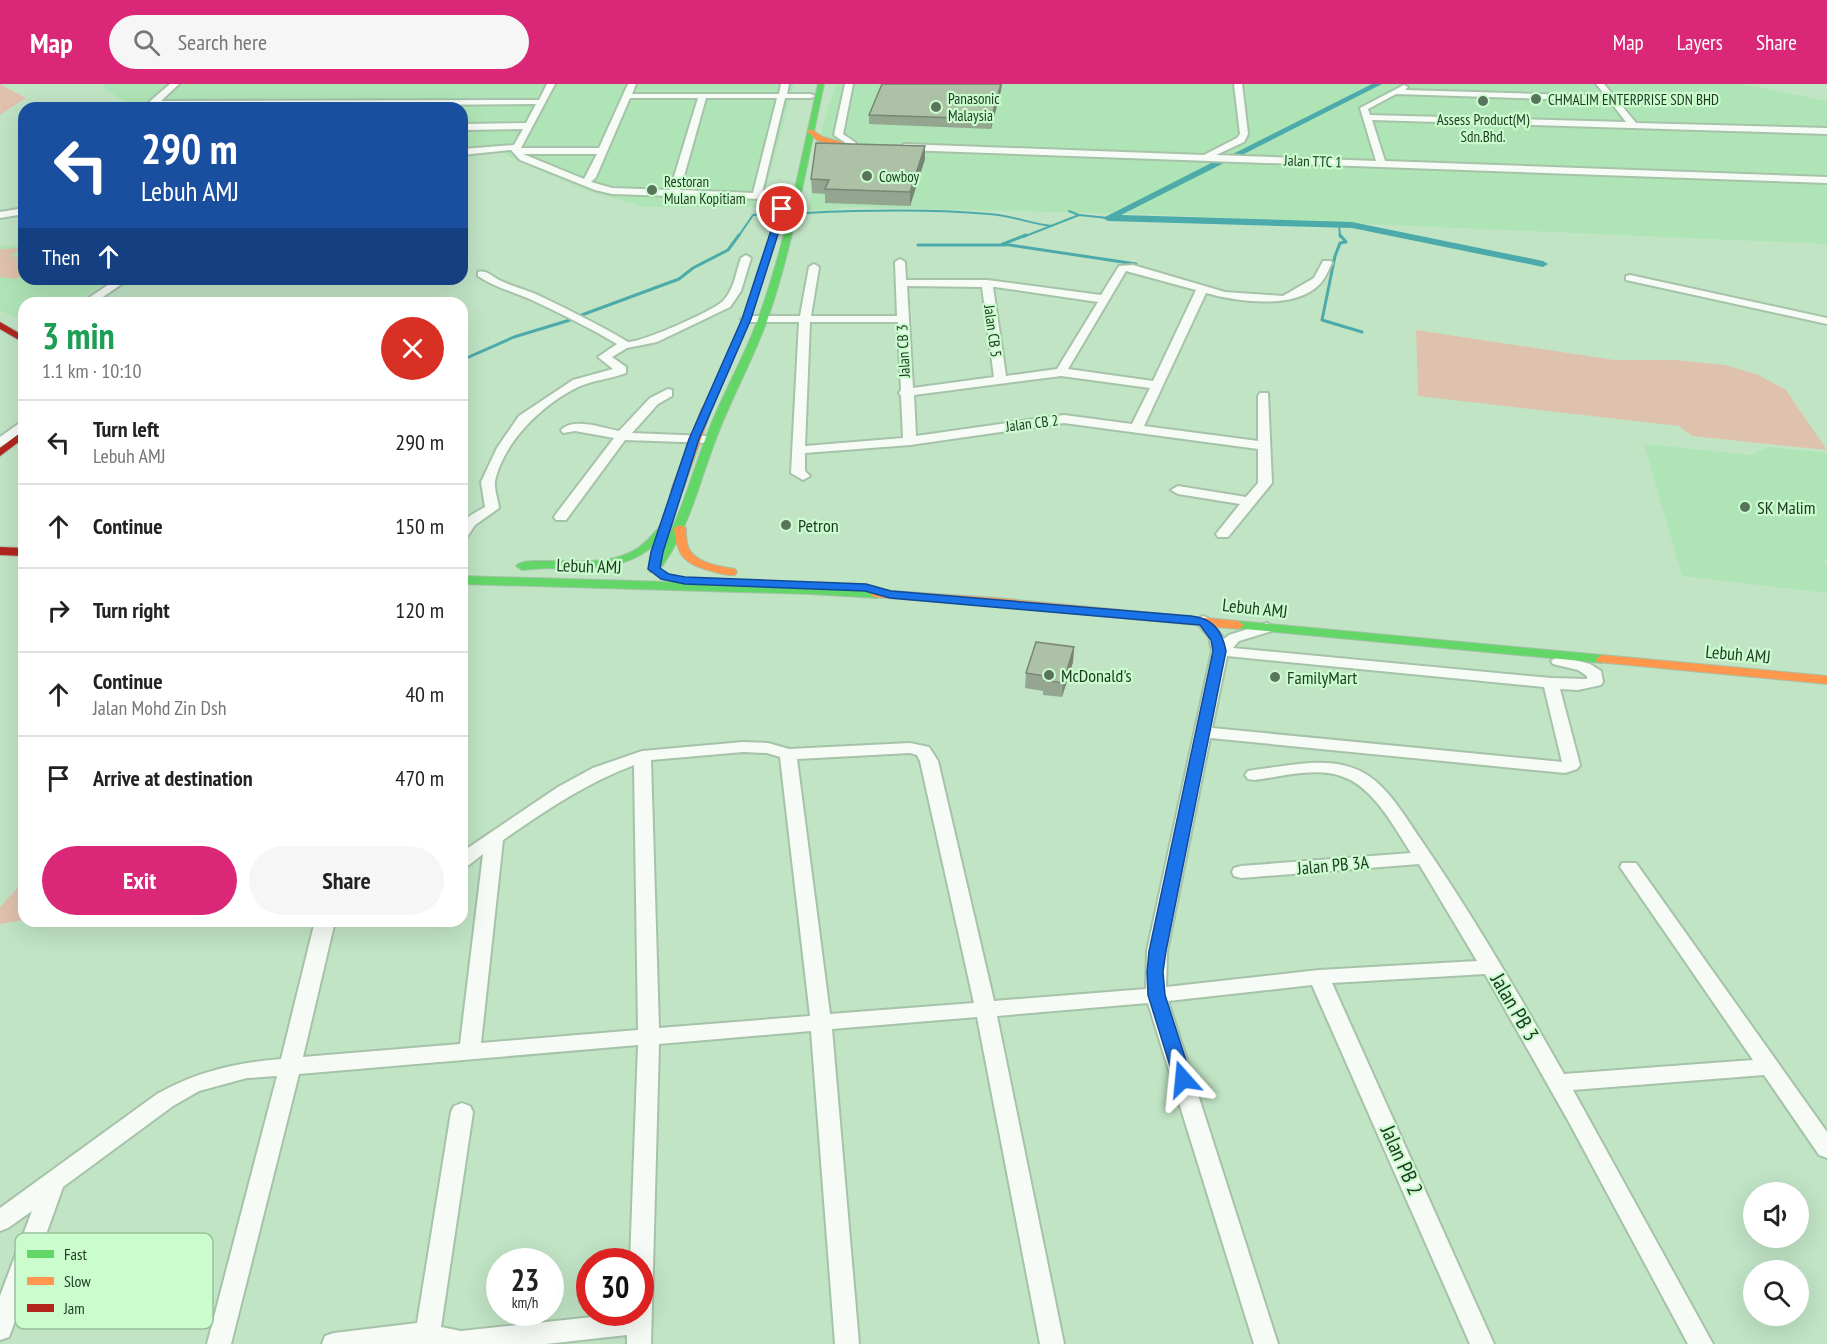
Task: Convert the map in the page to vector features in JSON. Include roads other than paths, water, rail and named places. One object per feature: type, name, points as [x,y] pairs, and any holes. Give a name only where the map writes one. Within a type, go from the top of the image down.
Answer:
[{"type":"main road","points":[[536,582],[565,578],[627,579],[654,569],[669,552],[680,528],[710,441],[763,320],[805,143],[814,87]]},
{"type":"main road","points":[[805,143],[821,139],[854,145]]},
{"type":"main road","points":[[805,143],[821,148],[854,145]]},
{"type":"main road","points":[[768,254],[791,197]]},
{"type":"main road","points":[[0,325],[18,335]]},
{"type":"main road","points":[[654,569],[668,516],[694,439],[715,392]]},
{"type":"main road","points":[[0,453],[18,438]]},
{"type":"main road","name":"Lebuh AMJ","points":[[668,516],[642,551],[621,560],[540,562],[517,566],[737,572],[696,562],[682,548],[680,528]]},
{"type":"main road","points":[[0,551],[18,552]]},
{"type":"main road","points":[[654,569],[665,577],[685,581],[866,588],[890,595]]},
{"type":"main road","name":"Lebuh AMJ","points":[[468,580],[810,590],[890,595],[1203,621],[1827,680]]},
{"type":"street","points":[[154,102],[176,84]]},
{"type":"street","points":[[516,149],[551,84]]},
{"type":"street","points":[[586,182],[591,177],[632,84]]},
{"type":"street","points":[[757,196],[785,84]]},
{"type":"street","points":[[849,84],[838,135],[854,145]]},
{"type":"street","points":[[1205,157],[1241,140],[1244,134],[1238,84]]},
{"type":"street","points":[[1381,164],[1364,108],[1410,84]]},
{"type":"street","points":[[1600,84],[1633,125]]},
{"type":"street","points":[[626,96],[782,96],[814,87]]},
{"type":"street","points":[[1394,92],[1612,99]]},
{"type":"street","points":[[674,194],[703,96]]},
{"type":"street","points":[[468,103],[541,102]]},
{"type":"street","points":[[1367,117],[1827,131]]},
{"type":"street","points":[[468,127],[528,126]]},
{"type":"street","name":"Jalan TTC 1","points":[[891,146],[1827,180]]},
{"type":"street","points":[[468,152],[516,149],[601,150]]},
{"type":"street","points":[[516,149],[523,158],[612,191],[791,197]]},
{"type":"street","points":[[0,214],[18,212]]},
{"type":"street","points":[[468,525],[492,508],[489,482],[503,448],[523,419],[577,383],[622,370],[604,357],[615,349],[653,340],[716,312],[726,305],[736,291],[746,258]]},
{"type":"street","name":"Jalan CB 3","points":[[900,262],[905,393],[910,441]]},
{"type":"street","points":[[1061,372],[1123,268],[1133,268],[1202,290],[1245,298],[1288,298],[1318,280],[1327,263]]},
{"type":"street","points":[[803,476],[798,473],[799,394],[805,320],[814,267]]},
{"type":"street","points":[[482,274],[494,282],[538,299],[561,312],[591,324],[626,345]]},
{"type":"street","points":[[1630,278],[1827,321]]},
{"type":"street","points":[[900,283],[987,283],[1103,299]]},
{"type":"street","name":"Jalan CB 5","points":[[987,283],[1000,380]]},
{"type":"street","points":[[96,297],[114,285]]},
{"type":"street","points":[[1137,428],[1202,290]]},
{"type":"street","points":[[746,319],[901,319]]},
{"type":"street","points":[[905,393],[1061,372],[1158,385]]},
{"type":"street","points":[[561,517],[654,401],[668,393]]},
{"type":"street","points":[[1223,534],[1265,483],[1264,396]]},
{"type":"street","name":"Jalan CB 2","points":[[799,450],[910,441],[1064,419],[1265,446]]},
{"type":"street","points":[[567,430],[574,427],[625,436],[710,441]]},
{"type":"street","points":[[0,443],[18,431]]},
{"type":"street","points":[[1178,490],[1250,502]]},
{"type":"street","points":[[1203,621],[1216,636],[1220,651],[1157,951],[1156,995],[1266,1344]]},
{"type":"street","points":[[1220,651],[1234,638],[1269,628]]},
{"type":"street","points":[[1220,651],[1551,683],[1590,685],[1595,682],[1595,674],[1584,667],[1556,660],[1545,654]]},
{"type":"street","points":[[1204,732],[1565,768],[1571,765],[1551,683]]},
{"type":"street","points":[[468,856],[494,837],[582,782],[618,763],[642,756],[743,747],[768,748],[788,754],[910,748],[922,751],[929,761],[985,1008],[1052,1344]]},
{"type":"street","points":[[788,754],[820,1023],[848,1344]]},
{"type":"street","points":[[334,1344],[428,1333],[443,1340],[461,1342],[639,1334],[649,1037],[642,756]]},
{"type":"street","name":"Jalan PB 3","points":[[1254,775],[1326,768],[1345,771],[1359,777],[1371,787],[1425,858],[1492,967],[1559,1083],[1701,1344]]},
{"type":"street","points":[[470,1052],[494,837]]},
{"type":"street","name":"Jalan PB 3A","points":[[1241,872],[1425,858]]},
{"type":"street","points":[[1629,867],[1827,1149]]},
{"type":"street","points":[[219,1344],[324,927]]},
{"type":"street","points":[[0,1221],[139,1118],[192,1084],[247,1070],[1156,995],[1319,977],[1492,967]]},
{"type":"street","name":"Jalan PB 2","points":[[1319,977],[1482,1344]]},
{"type":"street","points":[[1559,1083],[1769,1067]]},
{"type":"street","points":[[428,1333],[462,1112]]},
{"type":"street","points":[[35,1233],[54,1180]]},
{"type":"street","points":[[0,1329],[15,1288]]},
{"type":"waterway","points":[[1235,155],[1378,84]]},
{"type":"waterway","points":[[1225,159],[1108,218],[1352,225],[1543,264]]},
{"type":"waterway","points":[[806,213],[898,210],[966,212],[997,215],[1051,226]]},
{"type":"waterway","points":[[1069,211],[1079,215]]},
{"type":"waterway","points":[[738,237],[753,215],[773,213]]},
{"type":"waterway","points":[[1051,226],[1079,215]]},
{"type":"waterway","points":[[1079,215],[1108,218]]},
{"type":"waterway","points":[[1339,224],[1340,237]]},
{"type":"waterway","points":[[1023,237],[1051,226]]},
{"type":"waterway","points":[[579,316],[679,279],[693,268],[728,250],[739,235]]},
{"type":"waterway","points":[[1026,235],[1003,244],[1136,264]]},
{"type":"waterway","points":[[1340,235],[1346,242],[1340,243],[1335,256],[1322,320],[1362,332]]},
{"type":"waterway","points":[[918,245],[1005,245]]},
{"type":"waterway","points":[[468,357],[514,337],[570,320]]},
{"type":"place","name":"CHMALIM ENTERPRISE SDN BHD","points":[[1536,99]]},
{"type":"place","name":"Assess Product(M) Sdn.Bhd.","points":[[1483,101]]},
{"type":"place","name":"Panasonic Malaysia","points":[[936,107]]},
{"type":"place","name":"Cowboy","points":[[867,176]]},
{"type":"place","name":"Restoran Mulan Kopitiam","points":[[652,190]]},
{"type":"place","name":"SK Malim","points":[[1745,507]]},
{"type":"place","name":"Petron","points":[[786,525]]},
{"type":"place","name":"McDonald's","points":[[1049,675]]},
{"type":"place","name":"FamilyMart","points":[[1275,677]]}]
